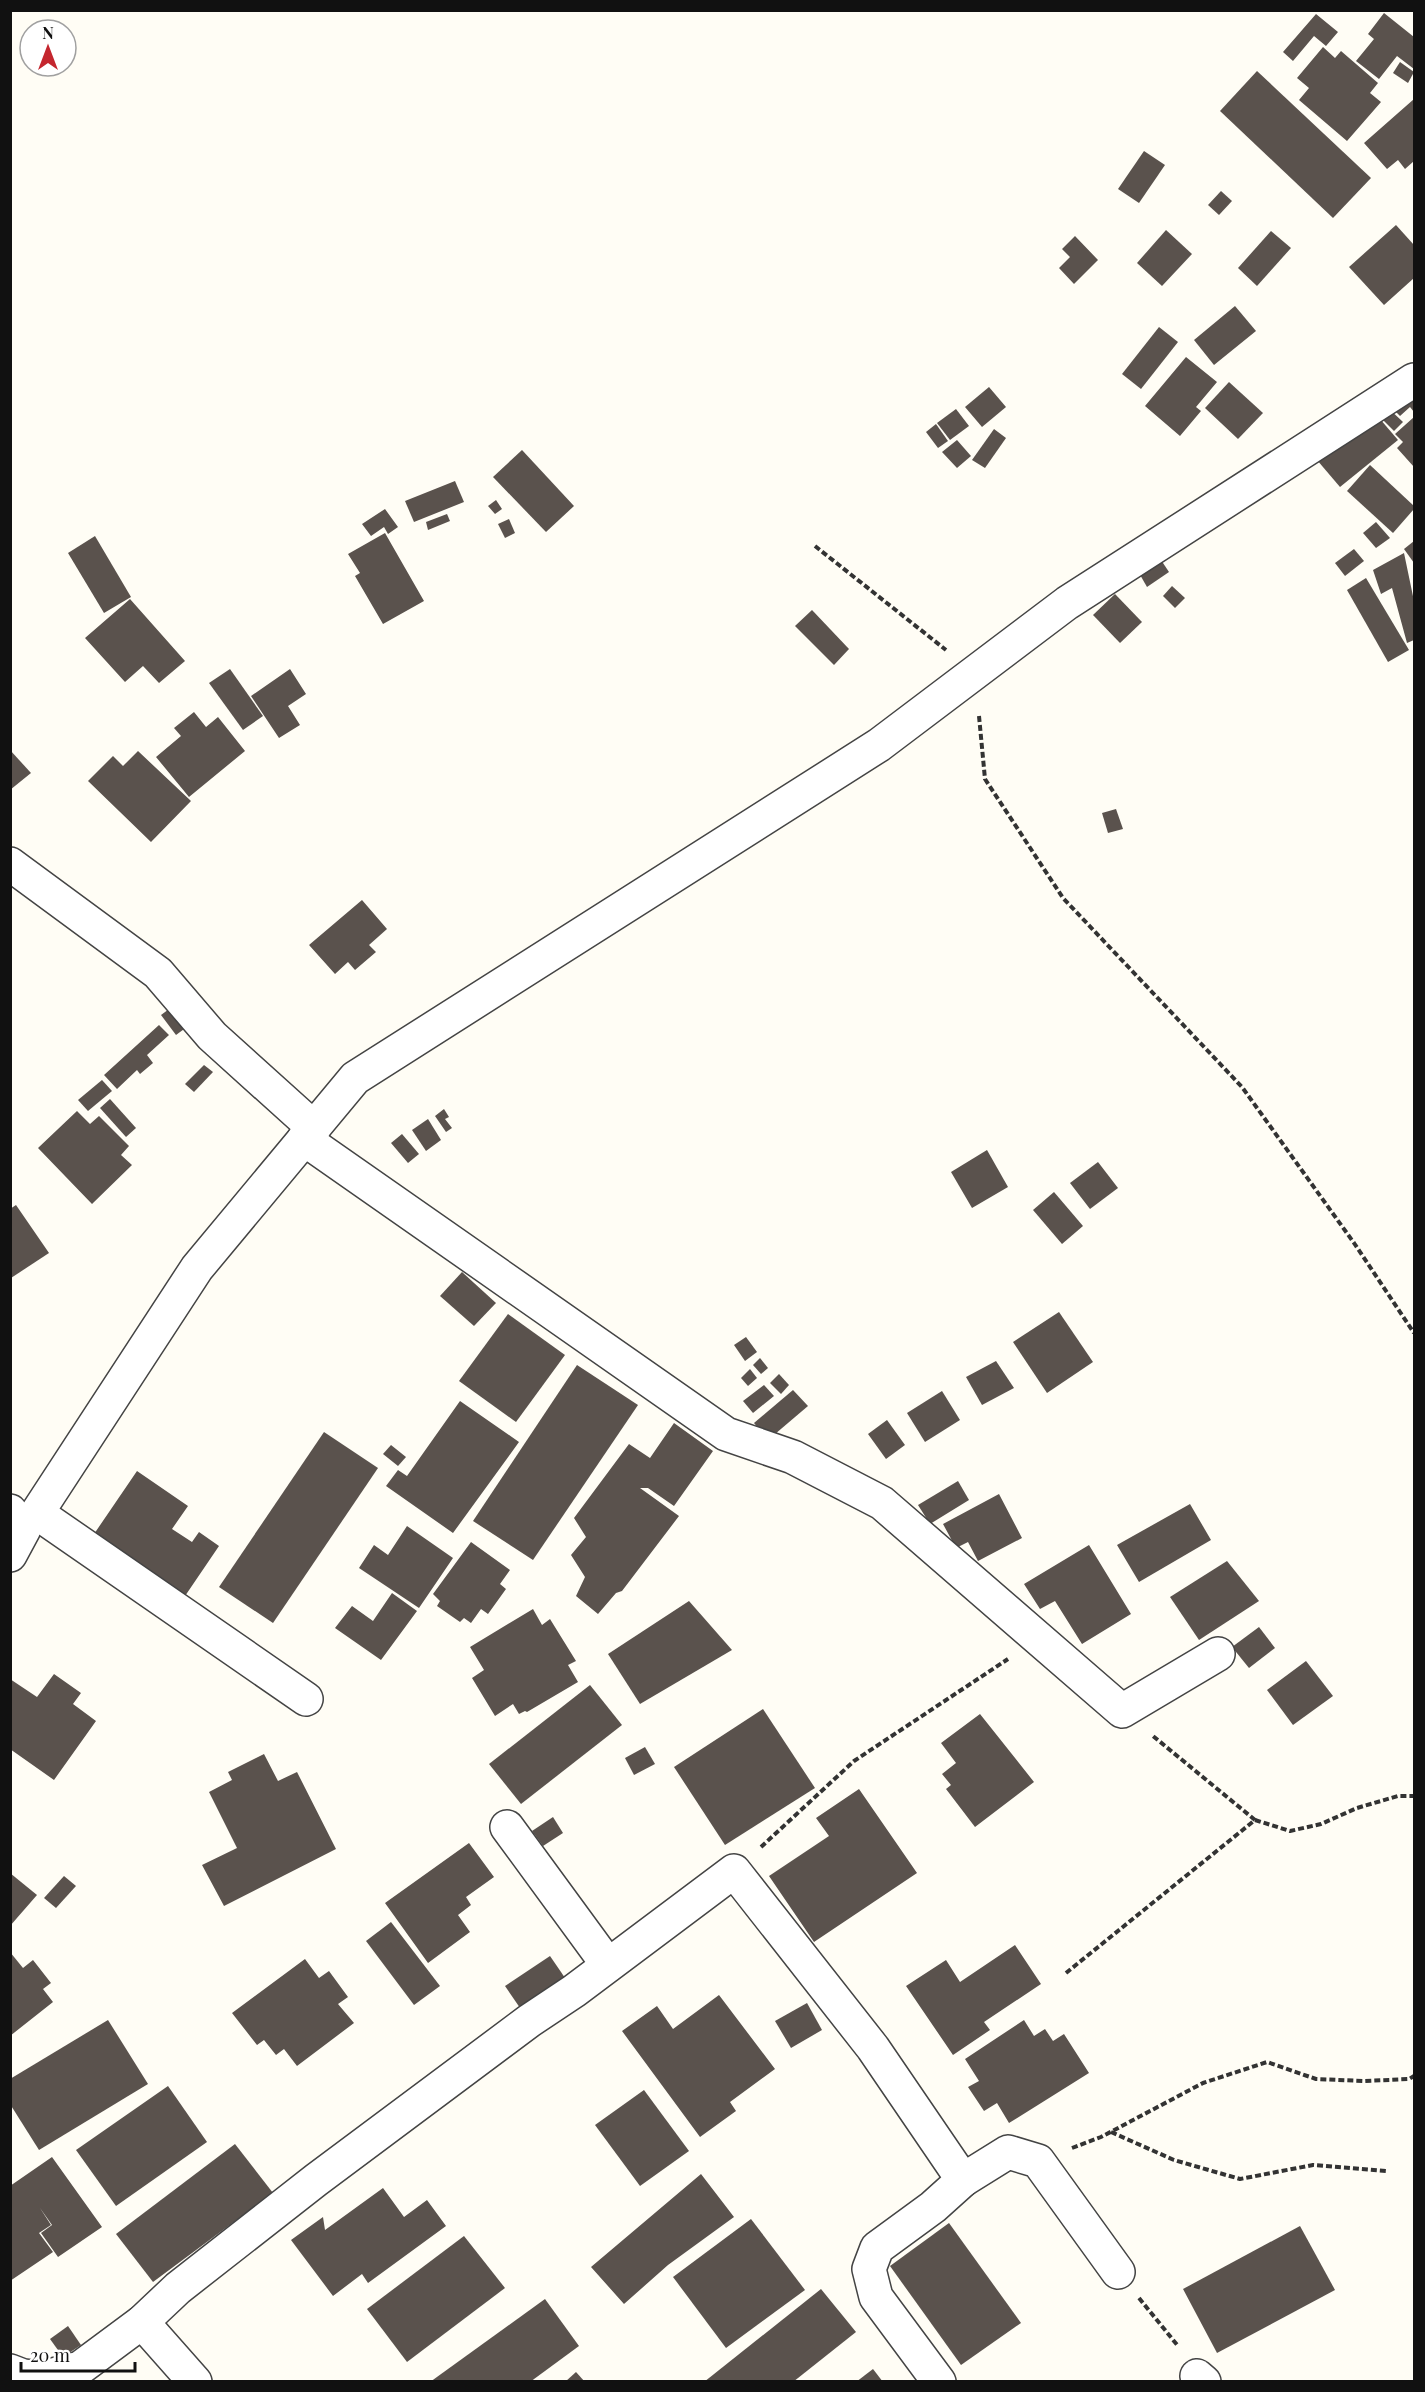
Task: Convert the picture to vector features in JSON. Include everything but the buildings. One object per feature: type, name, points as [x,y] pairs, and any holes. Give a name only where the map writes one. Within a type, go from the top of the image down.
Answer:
[{"type":"street","points":[[306,1699],[37,1513],[197,1268],[309,1133],[356,1078],[879,745],[1067,603],[1414,380]]},
{"type":"street","points":[[10,864],[158,973],[212,1036],[309,1133],[726,1434],[793,1457],[882,1503],[1122,1711],[1218,1654]]},
{"type":"street","points":[[10,1511],[24,1529],[10,1555]]},
{"type":"street","points":[[507,1827],[608,1965]]},
{"type":"street","points":[[10,2371],[42,2379],[80,2368],[142,2322],[178,2288],[291,2199],[734,1871],[873,2048],[963,2180]]},
{"type":"street","points":[[939,2382],[876,2297],[869,2269],[877,2248],[933,2207],[963,2180],[1008,2152],[1038,2161],[1118,2272]]},
{"type":"street","points":[[142,2322],[195,2382]]},
{"type":"path","points":[[815,546],[974,673],[986,779],[1063,898],[1242,1087],[1354,1243],[1414,1332]]},
{"type":"path","points":[[734,1871],[854,1761],[1039,1638]]},
{"type":"path","points":[[1122,1711],[1255,1820],[1290,1831],[1321,1824],[1357,1808],[1398,1796],[1414,1796]]},
{"type":"path","points":[[1066,1973],[1255,1820]]},
{"type":"path","points":[[1038,2161],[1110,2132],[1203,2083],[1267,2062],[1316,2079],[1365,2081],[1409,2079],[1414,2076]]},
{"type":"path","points":[[1110,2132],[1174,2160],[1240,2179],[1313,2165],[1386,2170]]},
{"type":"path","points":[[1118,2272],[1172,2338],[1200,2379]]}]
